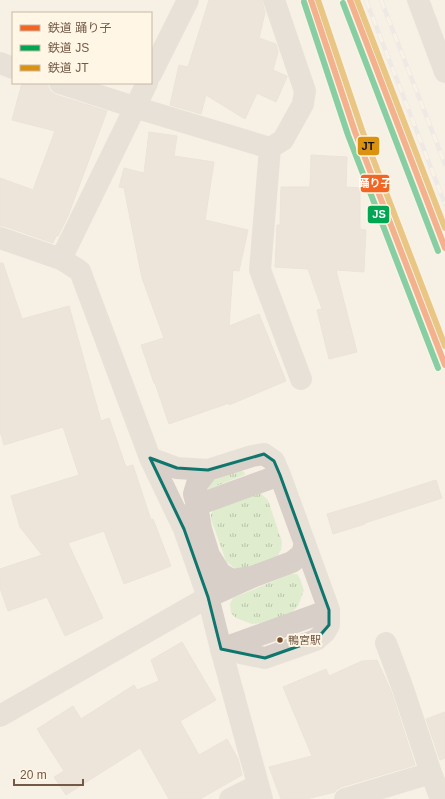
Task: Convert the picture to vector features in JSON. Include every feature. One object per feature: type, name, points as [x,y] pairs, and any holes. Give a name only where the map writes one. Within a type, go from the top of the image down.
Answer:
[{"type":"street","points":[[152,72],[188,0]]},
{"type":"street","points":[[63,84],[270,148],[283,140],[303,104],[305,92],[274,0]]},
{"type":"street","points":[[418,0],[445,72]]},
{"type":"street","points":[[0,63],[12,68]]},
{"type":"street","points":[[61,259],[146,84]]},
{"type":"street","points":[[270,148],[260,270],[301,379]]},
{"type":"street","points":[[0,238],[61,259],[80,272],[150,458],[184,529],[208,598],[260,792],[230,799]]},
{"type":"street","points":[[150,458],[177,468],[208,470],[252,456],[264,454],[274,461],[280,475],[329,610],[221,649]]},
{"type":"street","points":[[208,470],[197,484],[194,494],[209,555],[221,574],[232,580],[252,577]]},
{"type":"street","points":[[184,529],[196,505],[280,475]]},
{"type":"street","points":[[0,716],[208,598],[252,577],[292,562],[302,554],[305,543]]},
{"type":"street","points":[[386,643],[441,799]]},
{"type":"street","points":[[345,799],[431,773]]},
{"type":"highlighted area","points":[[264,454],[274,461],[280,475],[329,610],[329,625],[316,640],[265,658],[221,649],[208,597],[184,529],[150,458],[177,468],[208,470]]},
{"type":"green space","points":[[241,470],[245,473],[244,475],[206,490],[209,482]]},
{"type":"green space","points":[[260,493],[268,500],[282,542],[281,550],[277,556],[270,561],[239,570],[226,561],[211,519],[211,514],[215,507]]},
{"type":"green space","points":[[291,574],[297,574],[304,590],[298,606],[292,612],[269,622],[252,624],[236,618],[231,613],[230,604],[233,598]]},
{"type":"building","points":[[209,0],[262,0],[265,13],[259,38],[276,44],[278,52],[273,70],[287,76],[276,102],[257,93],[245,119],[206,95],[201,114],[170,105],[179,65],[188,67]]},
{"type":"building","points":[[22,84],[48,84],[50,91],[56,95],[107,111],[68,216],[53,243],[4,226],[0,226],[0,178],[33,190],[55,131],[12,120]]},
{"type":"building","points":[[149,132],[177,136],[174,156],[214,162],[205,220],[248,230],[239,271],[233,270],[229,326],[259,314],[286,381],[229,405],[229,403],[169,424],[141,345],[164,338],[142,278],[124,188],[119,187],[124,168],[144,173]]},
{"type":"building","points":[[311,155],[347,157],[346,187],[360,188],[360,229],[366,230],[364,272],[336,270],[357,352],[329,359],[317,310],[322,309],[308,269],[275,267],[277,225],[280,225],[281,187],[310,187]]},
{"type":"building","points":[[0,263],[3,263],[22,319],[69,306],[101,421],[109,418],[126,467],[133,465],[151,520],[153,519],[171,566],[124,584],[104,531],[68,543],[103,618],[65,636],[47,597],[8,611],[0,588],[0,569],[42,555],[20,527],[11,496],[79,475],[63,427],[4,445],[0,431]]},
{"type":"building","points":[[436,480],[442,498],[333,534],[327,514]]},
{"type":"building","points":[[182,642],[216,700],[180,721],[199,755],[227,739],[238,759],[242,775],[200,799],[169,799],[140,748],[66,795],[54,777],[64,771],[37,729],[73,706],[81,719],[134,685],[137,690],[159,681],[151,660]]},
{"type":"building","points":[[377,660],[391,691],[415,765],[341,787],[335,792],[306,799],[281,799],[269,767],[312,756],[283,687],[326,669],[329,676],[362,661]]},
{"type":"building","points":[[445,712],[445,758],[440,760],[426,719]]},
{"type":"railway","points":[[366,0],[445,204]]},
{"type":"railway","points":[[381,0],[445,164]]},
{"type":"rail line","name":"踊り子","points":[[311,0],[355,132],[445,365]]},
{"type":"rail line","name":"JT","points":[[318,0],[362,130],[445,346]]},
{"type":"rail line","name":"踊り子","points":[[350,0],[445,248]]},
{"type":"rail line","name":"JT","points":[[357,0],[445,228]]},
{"type":"rail line","name":"JS","points":[[304,2],[348,135],[438,368]]},
{"type":"rail line","name":"JS","points":[[343,3],[438,251]]},
{"type":"place","name":"鴨宮駅","points":[[280,640]]}]
